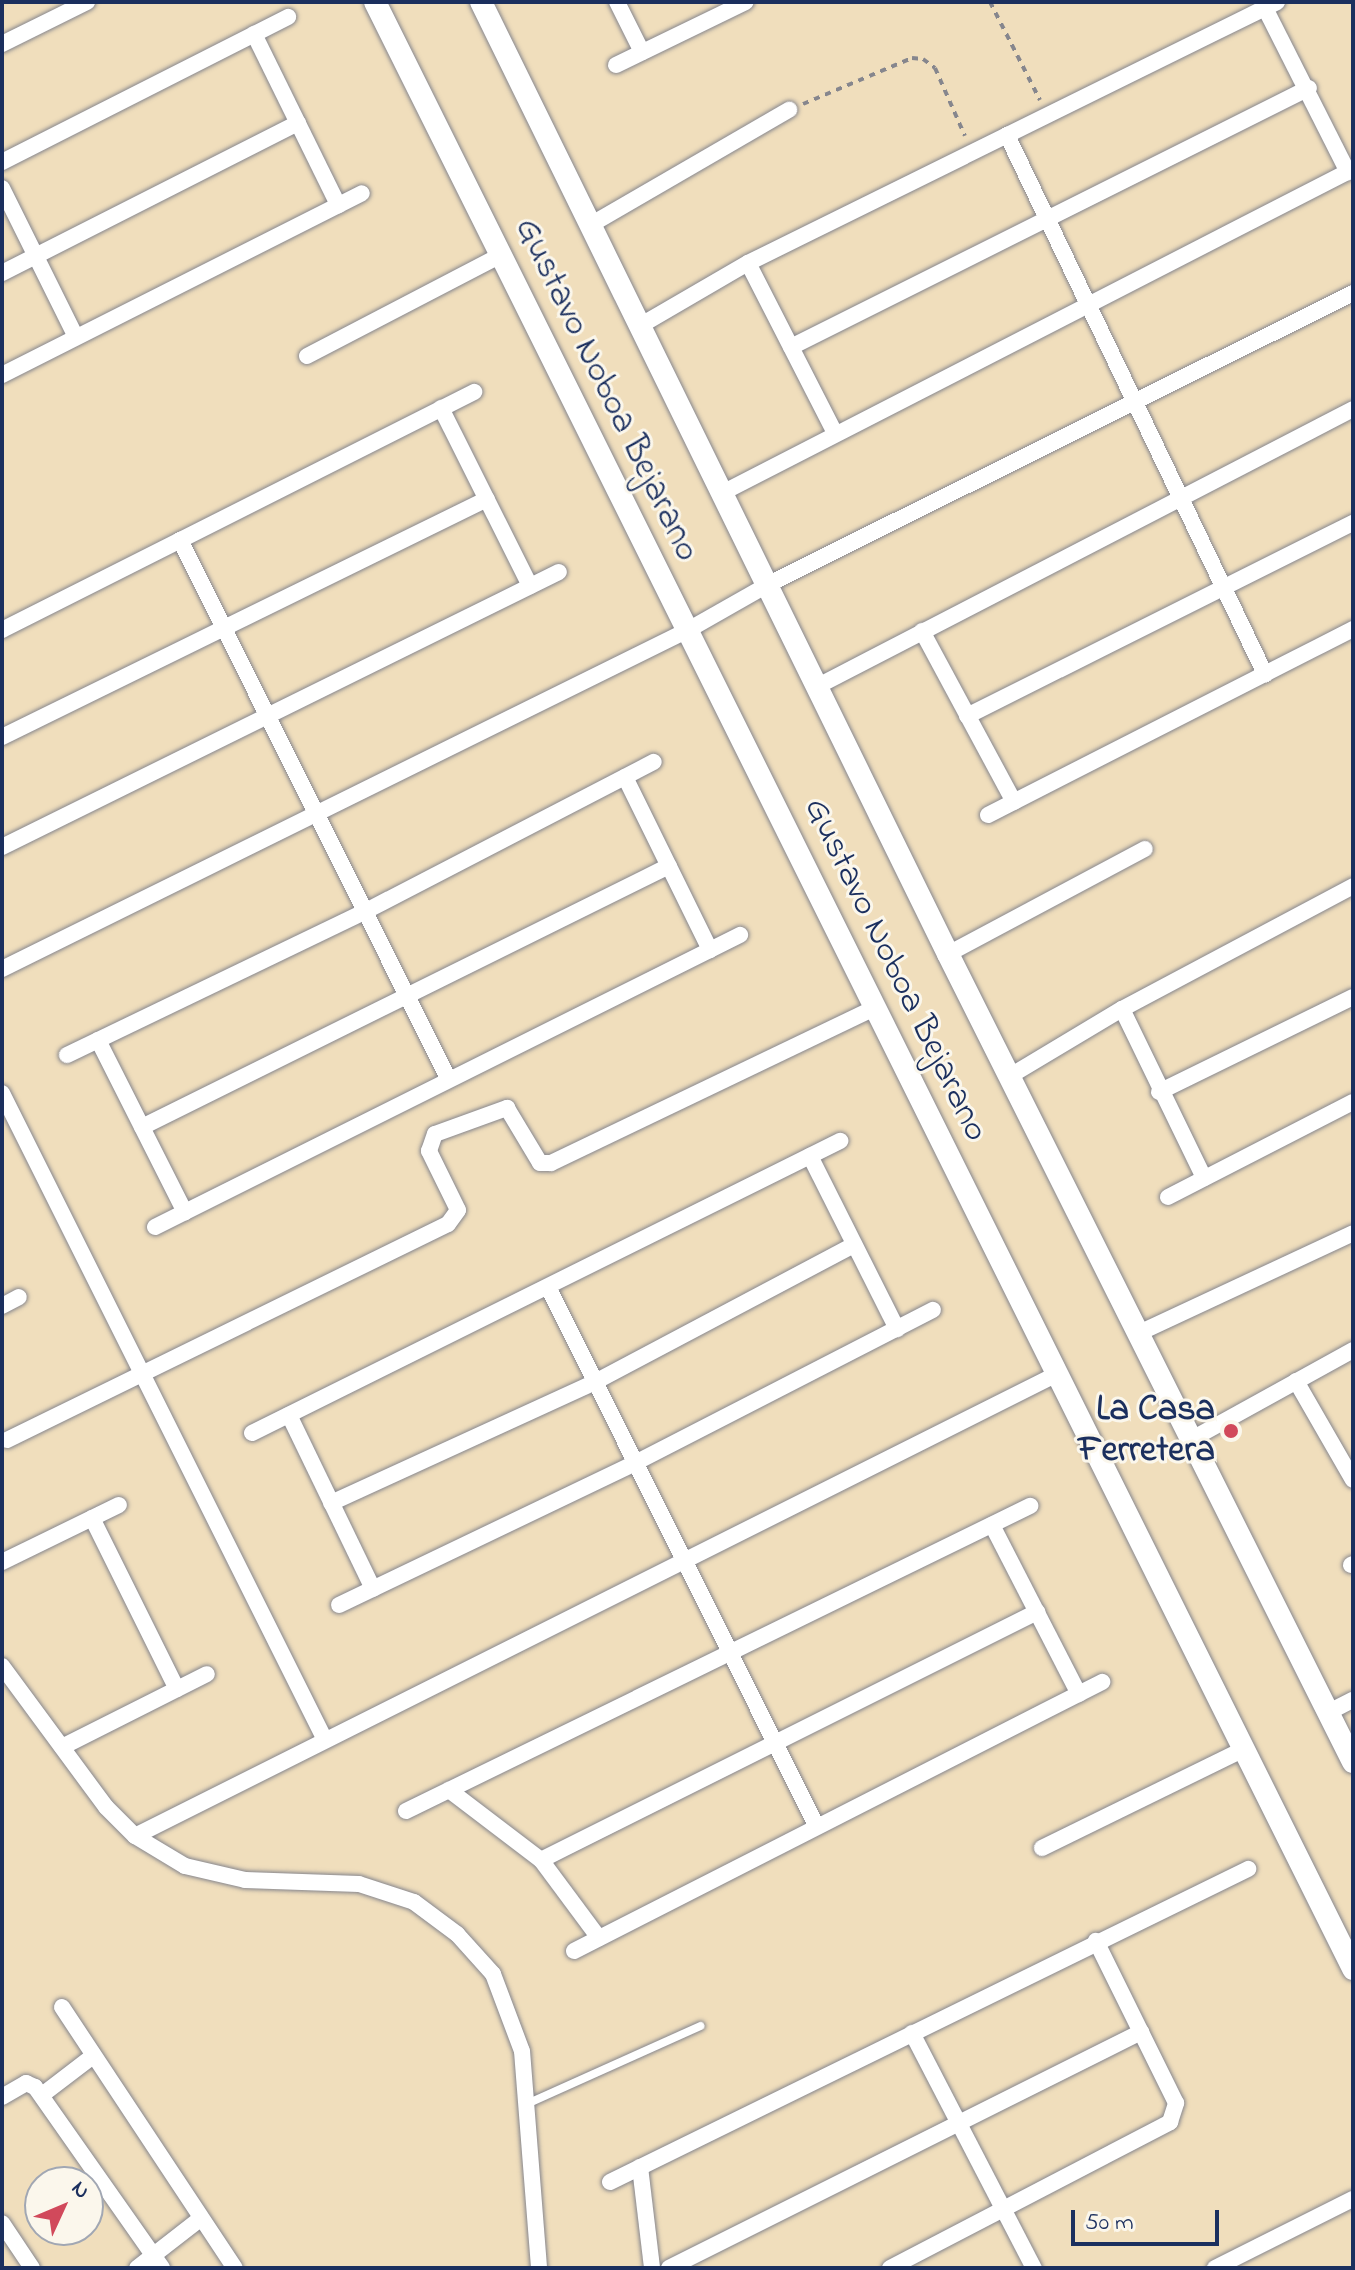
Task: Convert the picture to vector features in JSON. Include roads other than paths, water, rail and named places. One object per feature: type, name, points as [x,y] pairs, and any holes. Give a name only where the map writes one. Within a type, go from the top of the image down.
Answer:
[{"type":"street","points":[[2,44],[87,2]]},
{"type":"street","name":"Gustavo Noboa Bejarano","points":[[375,2],[1353,1969]]},
{"type":"street","name":"Gustavo Noboa Bejarano","points":[[481,2],[643,324],[948,954],[1353,1762]]},
{"type":"street","points":[[617,2],[642,52]]},
{"type":"street","points":[[616,65],[746,2]]},
{"type":"street","points":[[643,324],[748,263],[1271,5],[1351,170],[724,492]]},
{"type":"street","points":[[2,162],[288,17]]},
{"type":"street","points":[[254,34],[338,205]]},
{"type":"street","points":[[791,347],[1309,88]]},
{"type":"street","points":[[592,224],[789,110]]},
{"type":"street","points":[[2,273],[298,123]]},
{"type":"street","points":[[1007,135],[1265,674]]},
{"type":"street","points":[[2,188],[76,337]]},
{"type":"street","points":[[2,375],[362,193]]},
{"type":"street","points":[[307,356],[501,255]]},
{"type":"street","points":[[748,263],[835,433]]},
{"type":"street","points":[[2,969],[688,630],[769,584],[1353,293]]},
{"type":"street","points":[[2,630],[474,392]]},
{"type":"street","points":[[441,408],[530,586]]},
{"type":"street","points":[[818,686],[1353,409]]},
{"type":"street","points":[[2,737],[226,630],[487,499]]},
{"type":"street","points":[[967,716],[1353,523]]},
{"type":"street","points":[[180,540],[449,1080]]},
{"type":"street","points":[[2,846],[559,572]]},
{"type":"street","points":[[988,815],[1353,629]]},
{"type":"street","points":[[922,631],[1014,802]]},
{"type":"street","points":[[67,1055],[366,911],[654,762]]},
{"type":"street","points":[[625,777],[710,950]]},
{"type":"street","points":[[948,954],[1145,849]]},
{"type":"street","points":[[142,1127],[669,866]]},
{"type":"street","points":[[1010,1076],[1122,1009],[1353,886]]},
{"type":"street","points":[[155,1227],[740,935]]},
{"type":"street","points":[[1159,1092],[1353,997]]},
{"type":"street","points":[[7,1440],[448,1224],[458,1210],[429,1151],[435,1134],[507,1108],[540,1163],[551,1163],[876,1007]]},
{"type":"street","points":[[1122,1009],[1159,1092],[1204,1178]]},
{"type":"street","points":[[98,1040],[185,1212]]},
{"type":"street","points":[[2,1093],[325,1740]]},
{"type":"street","points":[[1168,1197],[1353,1102]]},
{"type":"street","points":[[252,1433],[549,1289],[840,1141]]},
{"type":"street","points":[[810,1156],[897,1329]]},
{"type":"street","points":[[1139,1333],[1353,1233]]},
{"type":"street","points":[[331,1503],[595,1382],[854,1245]]},
{"type":"street","points":[[549,1289],[816,1825]]},
{"type":"street","points":[[2,1306],[19,1297]]},
{"type":"street","points":[[339,1605],[635,1463],[933,1310]]},
{"type":"street","points":[[1192,1439],[1353,1350]]},
{"type":"street","points":[[135,1836],[1057,1374]]},
{"type":"street","points":[[1296,1381],[1348,1454],[1353,1480]]},
{"type":"street","points":[[289,1415],[373,1589]]},
{"type":"street","points":[[2,1562],[119,1505]]},
{"type":"street","points":[[406,1811],[1030,1506]]},
{"type":"street","points":[[92,1518],[177,1689]]},
{"type":"street","points":[[992,1525],[1079,1694]]},
{"type":"street","points":[[541,1860],[1037,1612]]},
{"type":"street","points":[[2,1666],[106,1807],[135,1836],[185,1866],[245,1880],[359,1884],[414,1902],[457,1934],[493,1974],[522,2051],[529,2103],[539,2268]]},
{"type":"street","points":[[62,1747],[207,1674]]},
{"type":"street","points":[[574,1951],[816,1825],[1102,1682]]},
{"type":"street","points":[[1329,1712],[1353,1700]]},
{"type":"street","points":[[1042,1848],[1244,1749]]},
{"type":"street","points":[[449,1790],[541,1860],[599,1938]]},
{"type":"street","points":[[610,2182],[1248,1869]]},
{"type":"street","points":[[890,2268],[1005,2212],[1170,2122],[1176,2103],[1096,1941]]},
{"type":"street","points":[[62,2007],[235,2268]]},
{"type":"street","points":[[669,2268],[1141,2032]]},
{"type":"street","points":[[912,2033],[1034,2268]]},
{"type":"street","points":[[42,2095],[93,2056]]},
{"type":"street","points":[[2,2097],[26,2083],[42,2095],[157,2262]]},
{"type":"street","points":[[640,2167],[652,2268]]},
{"type":"street","points":[[1215,2268],[1353,2199]]},
{"type":"street","points":[[137,2268],[157,2262],[200,2219]]},
{"type":"street","points":[[2,2223],[32,2268]]},
{"type":"lane","points":[[529,2103],[700,2026]]},
{"type":"place","name":"La Casa Ferretera","points":[[1231,1431]]}]
